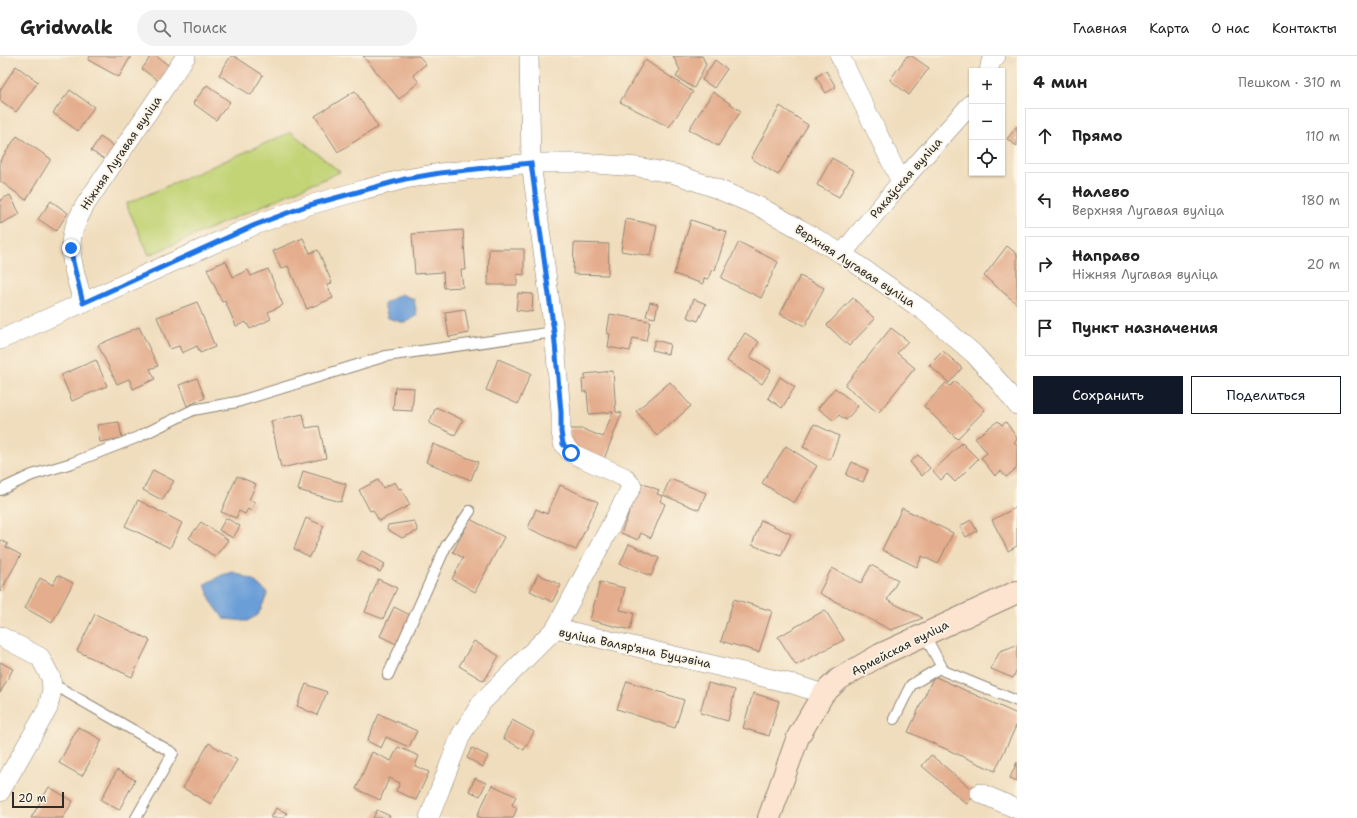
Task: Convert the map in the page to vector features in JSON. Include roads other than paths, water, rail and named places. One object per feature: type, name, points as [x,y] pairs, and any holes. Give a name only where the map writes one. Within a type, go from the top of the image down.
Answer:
[{"type":"street","name":"Ніжняя Лугавая вуліца","points":[[83,303],[71,248],[72,235],[76,221],[85,205],[186,56]]},
{"type":"street","points":[[529,56],[531,163],[554,332],[563,444],[571,453],[624,477],[632,486],[556,628]]},
{"type":"street","points":[[840,56],[901,182]]},
{"type":"street","name":"Ракаўская вуліца","points":[[842,254],[901,182],[971,104]]},
{"type":"street","name":"Верхняя Лугавая вуліца","points":[[0,340],[255,225],[306,206],[405,179],[440,173],[531,163],[580,163],[638,167],[675,174],[710,186],[760,208],[800,229],[842,254],[924,311],[974,354],[1017,405]]},
{"type":"street","name":"Армейская вуліца","points":[[769,818],[798,737],[823,694],[839,679],[880,655],[1017,592]]},
{"type":"street","name":"вуліца Валяр'яна Буцэвіча","points":[[429,818],[461,735],[482,702],[556,628],[793,684],[823,694]]},
{"type":"street","points":[[0,636],[40,657],[51,678],[52,689],[48,708],[0,792]]},
{"type":"street","points":[[980,794],[1017,809]]},
{"type":"lane","points":[[0,490],[32,475],[72,463],[138,436],[193,410],[237,402],[386,356],[554,332]]},
{"type":"lane","points":[[388,675],[446,546],[470,511]]},
{"type":"lane","points":[[924,634],[944,671],[1017,701]]},
{"type":"lane","points":[[894,719],[912,685],[941,667]]},
{"type":"lane","points":[[51,683],[173,753],[136,818]]},
{"type":"water","points":[[401,294],[414,299],[417,316],[405,323],[388,318],[384,304]]},
{"type":"water","points":[[233,572],[253,580],[268,593],[258,615],[247,621],[224,619],[211,601],[205,584],[222,575]]}]
